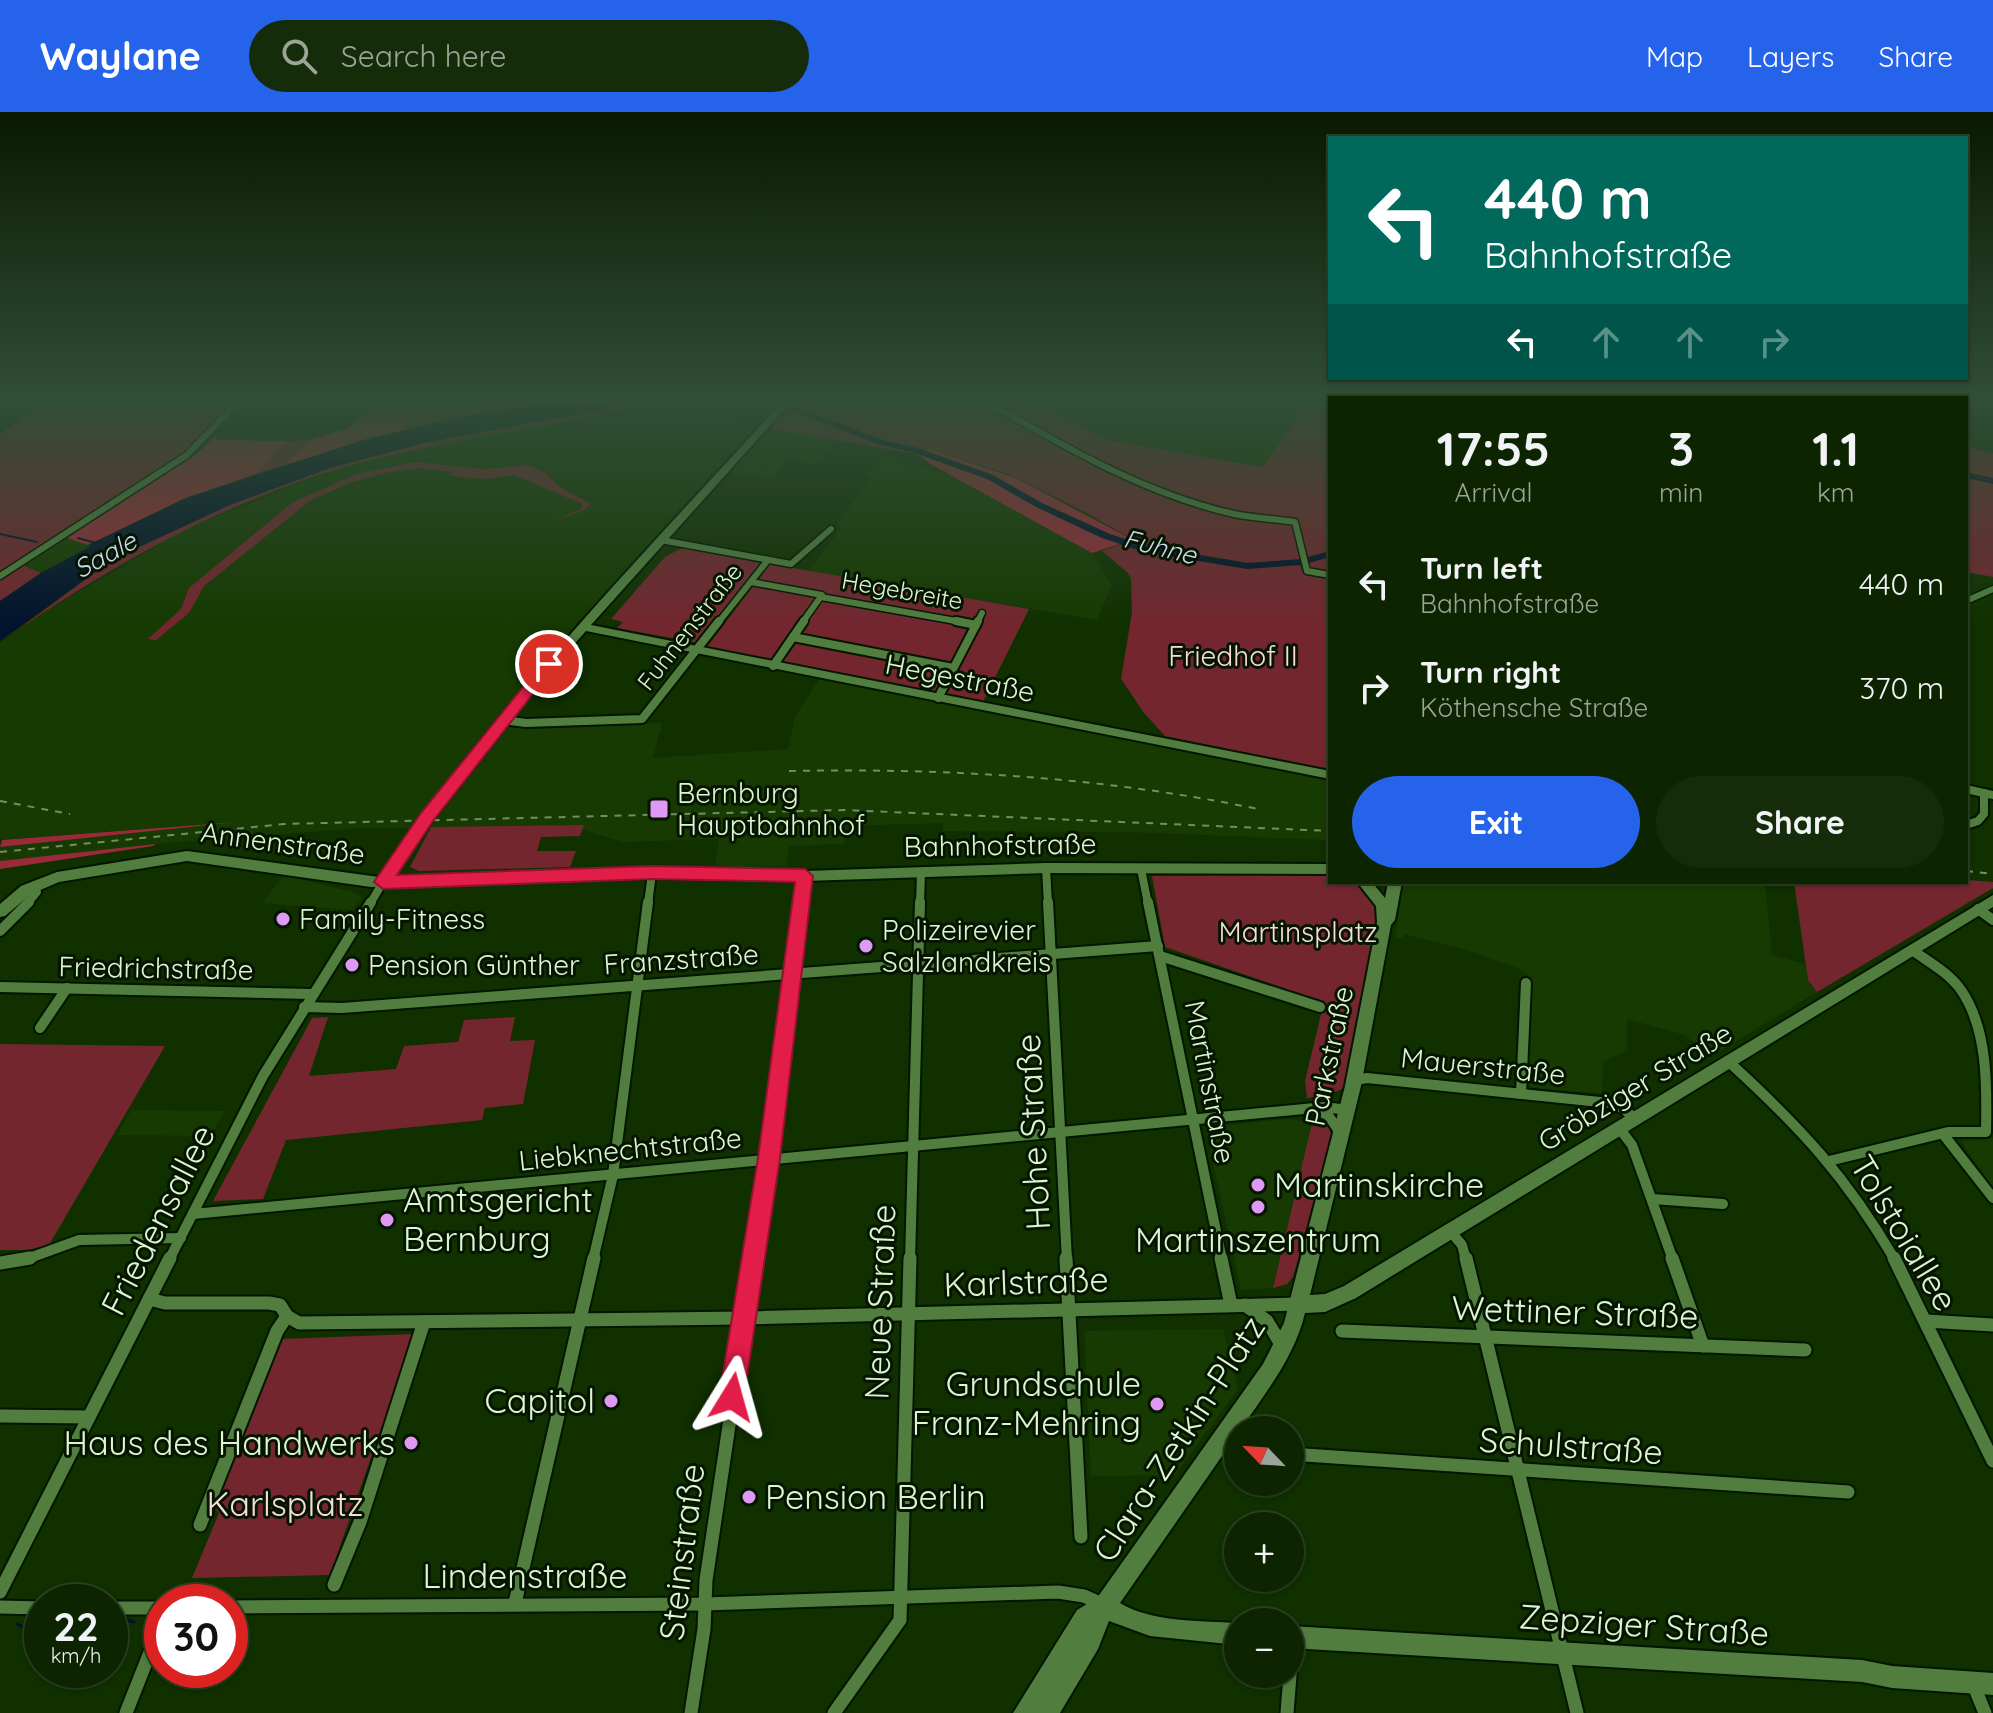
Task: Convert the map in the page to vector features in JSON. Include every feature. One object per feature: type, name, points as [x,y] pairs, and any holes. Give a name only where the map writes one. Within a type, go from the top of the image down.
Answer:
[{"type":"main road","points":[[383,882],[427,817],[503,720],[582,627],[718,477]]},
{"type":"main road","name":"Hegestraße","points":[[582,627],[1328,775]]},
{"type":"main road","name":"Annenstraße","points":[[0,912],[35,885],[65,875],[193,856],[383,882]]},
{"type":"main road","name":"Bahnhofstraße","points":[[383,882],[652,873],[805,876],[1046,868],[1328,869]]},
{"type":"main road","name":"Parkstraße","points":[[1299,1304],[1347,1110],[1360,1075],[1385,912],[1369,884]]},
{"type":"main road","name":"Parkstraße","points":[[1377,959],[1382,959],[1395,884]]},
{"type":"main road","name":"Gröbziger Straße","points":[[1299,1304],[1325,1303],[1340,1298],[1993,900]]},
{"type":"main road","name":"Clara-Zetkin-Platz","points":[[1245,1416],[1283,1348],[1299,1304]]},
{"type":"main road","name":"Clara-Zetkin-Platz","points":[[1105,1606],[1224,1450]]},
{"type":"main road","points":[[1105,1606],[1121,1617],[1140,1623],[1224,1632]]},
{"type":"main road","points":[[1024,1713],[1085,1618],[1105,1606]]},
{"type":"main road","points":[[1047,1713],[1090,1641],[1105,1606]]},
{"type":"main road","name":"Zepziger Straße","points":[[1304,1639],[1848,1670],[1892,1677],[1983,1683]]},
{"type":"street","points":[[0,576],[153,477]]},
{"type":"street","points":[[1125,477],[1160,491],[1238,515],[1295,522],[1307,571],[1328,575]]},
{"type":"street","points":[[661,540],[794,563],[831,529]]},
{"type":"street","name":"Fuhnenstraße","points":[[503,720],[526,723],[642,719],[768,560]]},
{"type":"street","name":"Hegebreite","points":[[751,582],[976,625]]},
{"type":"street","points":[[1968,600],[1993,589]]},
{"type":"street","name":"Hegebreite","points":[[773,666],[821,597]]},
{"type":"street","name":"Hegebreite","points":[[938,698],[982,613]]},
{"type":"street","points":[[793,637],[953,668]]},
{"type":"street","points":[[1968,789],[1989,794],[1986,815],[1978,822],[1968,824]]},
{"type":"street","name":"Hohe Straße","points":[[1046,868],[1053,953],[1081,1537]]},
{"type":"street","name":"Martinstraße","points":[[1141,869],[1231,1305]]},
{"type":"street","name":"Neue Straße","points":[[834,1713],[900,1620],[921,872]]},
{"type":"street","points":[[515,1603],[613,1175],[652,873]]},
{"type":"street","name":"Steinstraße","points":[[691,1713],[706,1580],[769,1158],[805,876]]},
{"type":"street","name":"Friedensallee","points":[[0,1592],[263,1076],[383,882]]},
{"type":"street","points":[[0,931],[33,898],[37,892],[35,885]]},
{"type":"street","points":[[1978,909],[1993,920]]},
{"type":"street","points":[[1829,1161],[1943,1134],[1989,1132],[1978,1032],[1970,1005],[1949,977],[1912,950]]},
{"type":"street","points":[[1159,951],[1320,1007]]},
{"type":"street","name":"Franzstraße","points":[[304,1007],[342,1008],[1053,953],[1159,951]]},
{"type":"street","points":[[1521,1094],[1526,983]]},
{"type":"street","name":"Friedrichstraße","points":[[0,987],[312,994]]},
{"type":"street","points":[[40,1028],[67,988]]},
{"type":"street","name":"Tolstoiallee","points":[[1729,1062],[1788,1116],[1829,1161],[1887,1246],[1993,1461]]},
{"type":"street","name":"Mauerstraße","points":[[1360,1075],[1610,1103],[1624,1109],[1628,1125]]},
{"type":"street","name":"Liebknechtstraße","points":[[193,1214],[1311,1109],[1335,1107],[1347,1110]]},
{"type":"street","points":[[1311,1109],[1328,1115],[1342,1134]]},
{"type":"street","points":[[1628,1125],[1632,1145],[1703,1346]]},
{"type":"street","points":[[1943,1134],[1993,1198]]},
{"type":"street","points":[[1652,1199],[1723,1204]]},
{"type":"street","points":[[1451,1232],[1462,1245],[1465,1256],[1577,1713]]},
{"type":"street","points":[[0,1263],[20,1262],[79,1240],[181,1238]]},
{"type":"street","points":[[149,1299],[165,1303],[269,1303],[280,1305],[287,1316],[299,1323],[424,1322],[360,1522],[334,1585]]},
{"type":"street","name":"Karlstraße","points":[[424,1322],[744,1318],[1299,1304]]},
{"type":"street","points":[[1245,1305],[1267,1321],[1283,1348]]},
{"type":"street","points":[[200,1525],[277,1331],[287,1316]]},
{"type":"street","points":[[1926,1321],[1993,1325]]},
{"type":"street","name":"Wettiner Straße","points":[[1342,1331],[1805,1350]]},
{"type":"street","points":[[0,1416],[89,1417]]},
{"type":"street","name":"Schulstraße","points":[[1304,1455],[1848,1492]]},
{"type":"street","name":"Lindenstraße","points":[[248,1607],[705,1604],[1058,1592],[1084,1596],[1105,1606]]},
{"type":"street","points":[[0,1607],[24,1608]]},
{"type":"street","points":[[126,1713],[144,1668]]},
{"type":"street","points":[[1983,1683],[1985,1713]]},
{"type":"street","points":[[1287,1713],[1289,1688]]},
{"type":"shaded area","points":[[162,477],[248,477],[186,498],[88,545],[67,538]]},
{"type":"shaded area","points":[[318,477],[709,477],[579,621],[421,814],[443,811],[509,727],[662,723],[653,758],[788,749],[795,717],[819,679],[1328,779],[1328,840],[1125,832],[943,831],[942,823],[846,826],[844,844],[789,846],[786,866],[737,867],[715,865],[719,839],[623,842],[580,829],[360,828],[156,844],[0,861],[0,847],[223,823],[0,840],[0,643],[53,607],[186,529]]},
{"type":"shaded area","points":[[868,477],[953,477],[1092,553],[1112,585],[1097,620],[809,571],[841,528],[837,523],[870,480]]},
{"type":"shaded area","points":[[953,477],[1016,478],[1133,540],[1092,553]]},
{"type":"shaded area","points":[[67,538],[93,545],[41,573],[23,566]]},
{"type":"shaded area","points":[[237,822],[0,847],[2,840]]},
{"type":"shaded area","points":[[156,844],[153,846],[0,869],[0,861]]},
{"type":"shaded area","points":[[284,875],[357,893],[362,898],[353,910],[262,903]]},
{"type":"shaded area","points":[[1403,884],[1765,884],[1772,955],[1806,964],[1808,980],[1817,992],[1710,1057],[1685,1035],[1627,1019],[1627,1050],[1603,1062],[1602,1093],[1529,1088],[1532,985],[1529,976],[1518,968],[1460,948],[1404,934],[1403,939],[1395,937]]},
{"type":"shaded area","points":[[131,1110],[224,1111],[211,1136],[117,1135]]},
{"type":"shaded area","name":"Martinszentrum","points":[[1289,1119],[1313,1124],[1273,1288],[1241,1290],[1205,1127]]},
{"type":"shaded area","points":[[1993,1139],[1993,1189],[1961,1141]]},
{"type":"shaded area","name":"Grundschule Franz-Mehring","points":[[1223,1329],[1238,1389],[1175,1475],[1091,1476],[1084,1331]]},
{"type":"green space","points":[[0,477],[154,477],[24,566],[41,573],[0,601]]},
{"type":"green space","points":[[306,477],[315,477],[246,502],[160,543],[78,590],[0,643],[113,559],[232,504]]},
{"type":"green space","points":[[351,477],[373,477],[311,500],[204,586],[189,613],[156,640],[148,639],[181,609],[189,588],[293,502]]},
{"type":"green space","points":[[458,477],[502,477],[486,479]]},
{"type":"green space","points":[[518,477],[550,477],[560,487],[591,504],[582,511],[551,522],[581,509],[583,504]]},
{"type":"green space","name":"Friedhof II","points":[[1014,477],[1328,477],[1328,574],[1310,570],[1307,563],[1299,563],[1302,571],[1328,576],[1328,770],[1165,736],[1144,713],[1121,679],[1132,612],[1131,579],[1102,551],[1123,544],[1131,548],[1255,564],[1142,545]]},
{"type":"green space","points":[[1968,477],[1993,477],[1993,577],[1968,572]]},
{"type":"green space","points":[[684,547],[760,563],[699,643],[617,628],[623,622],[611,619],[665,557]]},
{"type":"green space","points":[[770,564],[1029,609],[983,702],[706,648]]},
{"type":"green space","points":[[584,825],[580,836],[541,837],[537,851],[576,851],[570,867],[419,871],[410,867],[431,827]]},
{"type":"green space","name":"Martinsplatz","points":[[1327,874],[1328,884],[1350,884],[1366,892],[1377,914],[1344,1088],[1329,1095],[1307,1098],[1305,1081],[1324,1002],[1165,947],[1152,876]]},
{"type":"green space","points":[[1993,882],[1993,888],[1817,992],[1808,980],[1794,884]]},
{"type":"green space","points":[[328,1017],[309,1076],[396,1069],[404,1046],[458,1042],[464,1020],[515,1017],[510,1041],[535,1040],[523,1104],[485,1108],[482,1120],[286,1140],[263,1199],[213,1201],[312,1018]]},
{"type":"green space","points":[[0,1044],[165,1046],[49,1245],[27,1250],[0,1250]]},
{"type":"green space","points":[[1314,1115],[1325,1119],[1332,1136],[1293,1277],[1287,1284],[1273,1288]]},
{"type":"green space","name":"Karlsplatz","points":[[414,1334],[330,1575],[192,1578],[219,1513],[213,1507],[282,1339]]},
{"type":"water","name":"Saale","points":[[251,477],[306,477],[232,504],[113,559],[0,641],[0,601],[41,573],[91,546],[88,545],[186,498]]},
{"type":"waterway","name":"Fuhne","points":[[989,477],[1039,505],[1106,536],[1148,550],[1247,566],[1302,562],[1328,555]]},
{"type":"waterway","name":"Fuhne","points":[[1974,477],[1993,481]]},
{"type":"waterway","points":[[0,534],[37,542]]},
{"type":"waterway","name":"Saale","points":[[78,538],[96,543]]},
{"type":"waterway","points":[[128,1620],[134,1622]]},
{"type":"waterway","points":[[17,1624],[24,1627]]},
{"type":"railway","points":[[789,771],[907,771],[1025,777],[1142,789],[1258,809]]},
{"type":"railway","points":[[0,801],[70,814]]},
{"type":"railway","points":[[0,852],[284,824],[844,810],[1328,831]]},
{"type":"railway","points":[[1968,871],[1993,874]]},
{"type":"place","name":"Bernburg Hauptbahnhof","points":[[659,809]]},
{"type":"place","name":"Family-Fitness","points":[[283,919]]},
{"type":"place","name":"Polizeirevier Salzlandkreis","points":[[866,946]]},
{"type":"place","name":"Pension Günther","points":[[352,965]]},
{"type":"place","name":"Martinskirche","points":[[1258,1185]]},
{"type":"place","name":"Martinszentrum","points":[[1258,1207]]},
{"type":"place","name":"Amtsgericht Bernburg","points":[[387,1220]]},
{"type":"place","name":"Capitol","points":[[611,1401]]},
{"type":"place","name":"Grundschule Franz-Mehring","points":[[1157,1404]]},
{"type":"place","name":"Haus des Handwerks","points":[[411,1443]]},
{"type":"place","name":"Pension Berlin","points":[[749,1497]]},
{"type":"route","points":[[549,664],[427,817],[383,882],[652,873],[805,876],[769,1158],[732,1397]]}]
